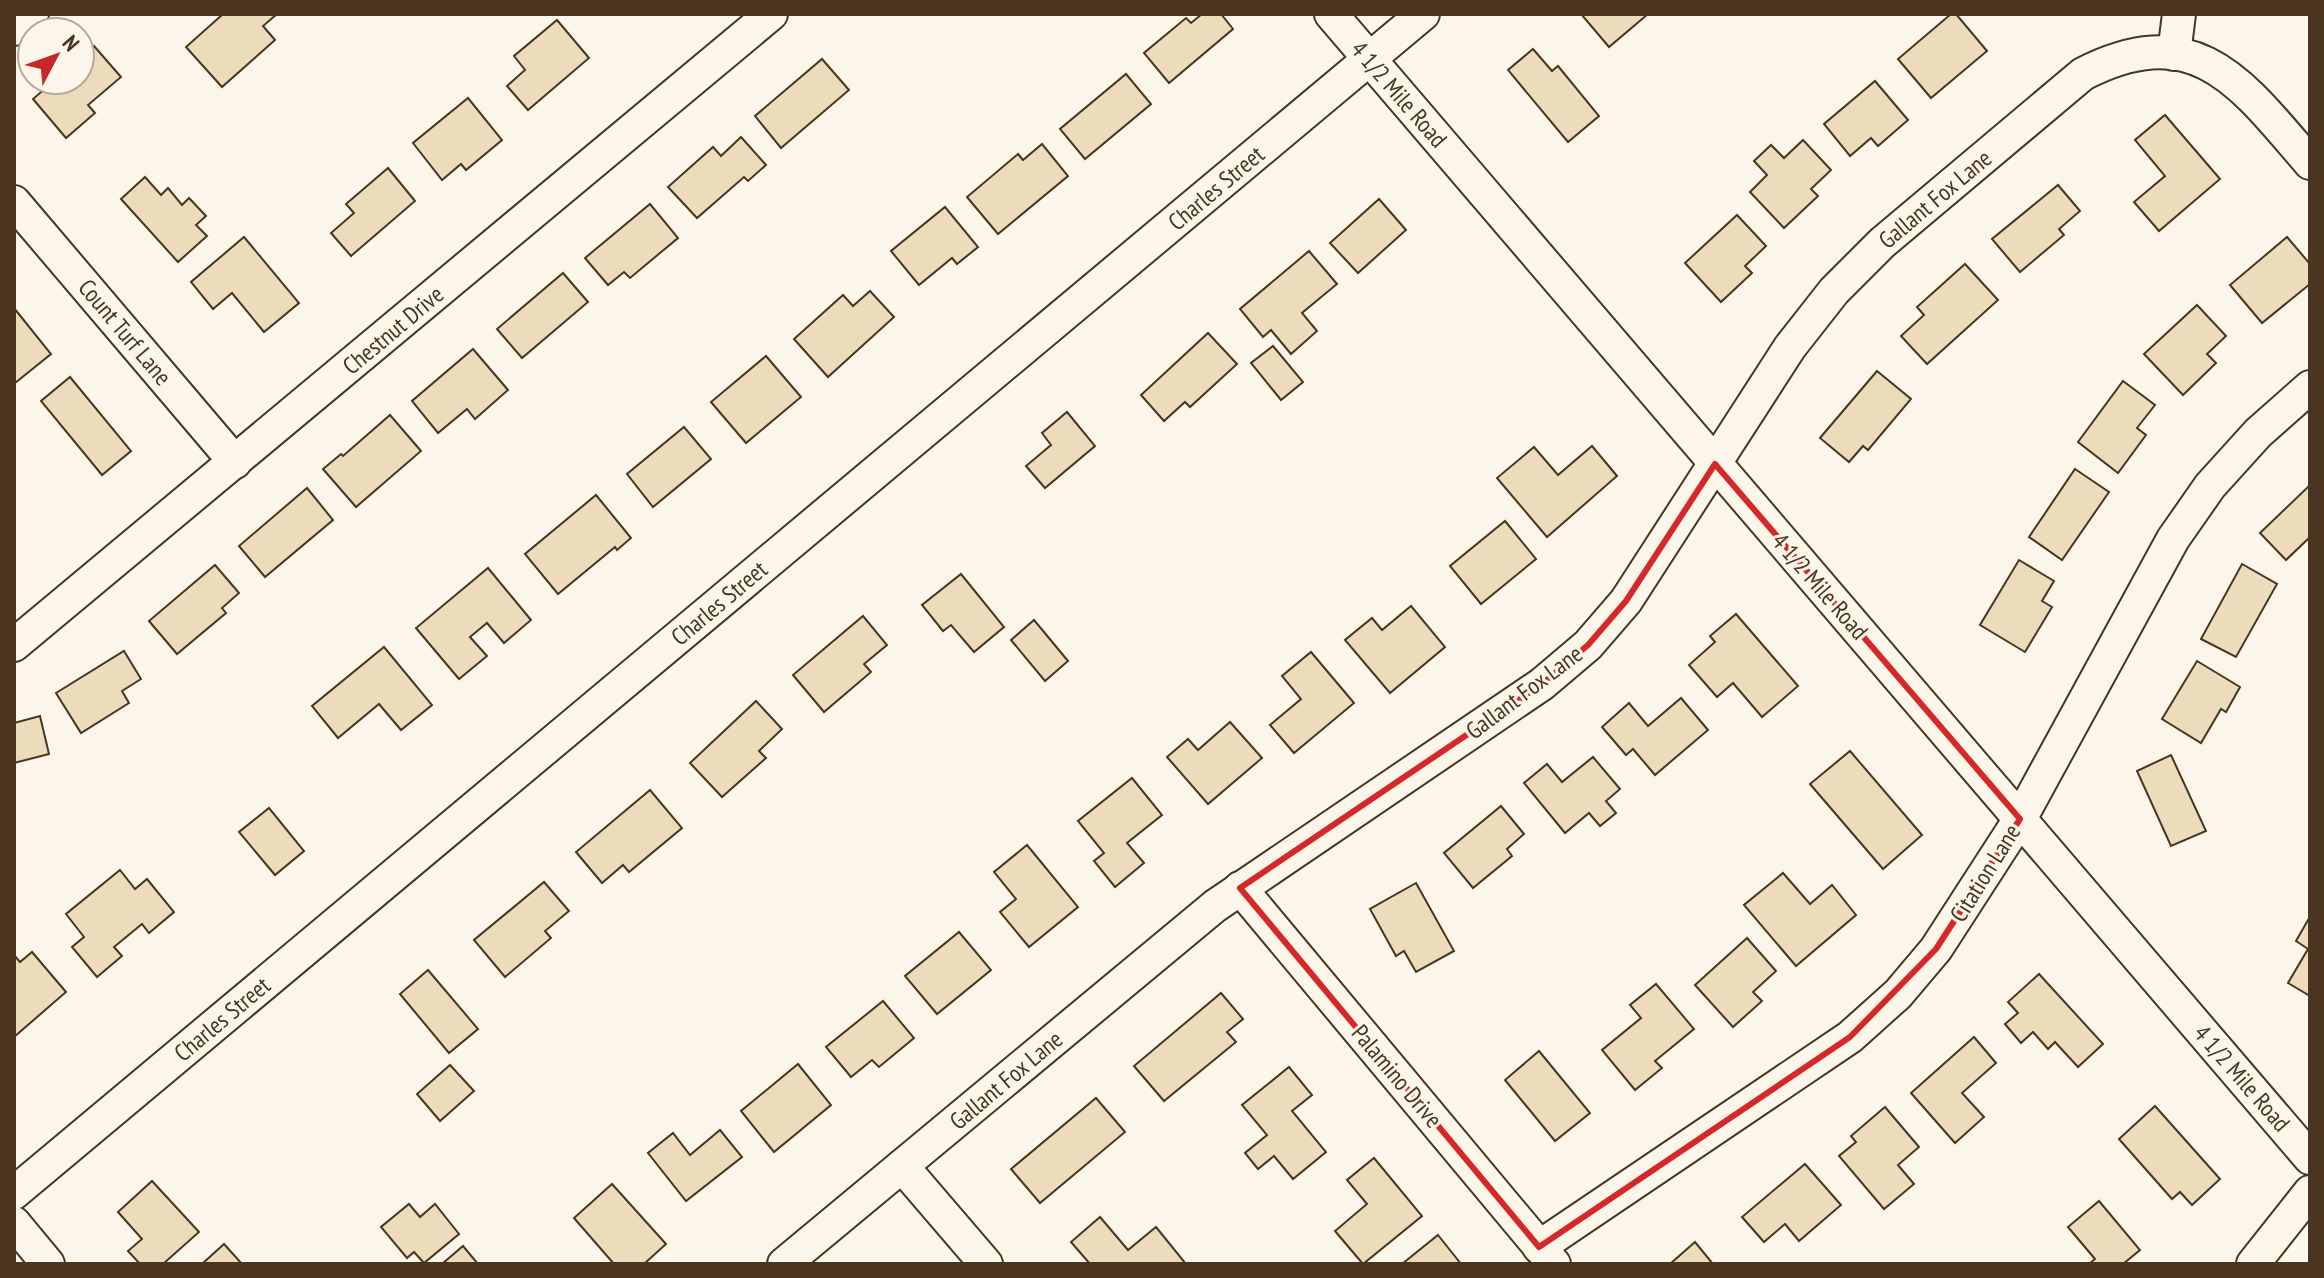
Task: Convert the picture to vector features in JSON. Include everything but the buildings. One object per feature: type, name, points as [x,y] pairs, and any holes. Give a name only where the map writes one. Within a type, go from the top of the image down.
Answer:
[{"type":"street","points":[[14,29],[32,14]]},
{"type":"street","name":"Chestnut Drive","points":[[14,645],[771,14]]},
{"type":"street","name":"4 1/2 Mile Road","points":[[1331,14],[2310,1158]]},
{"type":"street","name":"Charles Street","points":[[14,1193],[1423,14]]},
{"type":"street","points":[[2174,54],[2179,14]]},
{"type":"street","name":"Gallant Fox Lane","points":[[784,1264],[1215,906],[1542,684],[1588,645],[1626,601],[1790,347],[1834,291],[1882,243],[2083,74],[2111,60],[2143,53],[2174,54],[2202,61],[2229,75],[2252,96],[2310,163]]},
{"type":"street","name":"Count Turf Lane","points":[[14,202],[235,462]]},
{"type":"street","name":"Citation Lane","points":[[1547,1255],[1850,1037],[1898,994],[1936,949],[2020,819],[2173,539],[2210,486],[2248,444],[2310,387]]},
{"type":"street","name":"Palamino Drive","points":[[1240,888],[1547,1255]]},
{"type":"street","points":[[902,1166],[986,1264]]},
{"type":"street","points":[[2253,1264],[2310,1192]]},
{"type":"street","points":[[14,1223],[48,1264]]},
{"type":"highlighted area","points":[[1715,464],[2020,819],[1936,949],[1850,1037],[1539,1247],[1240,888],[1542,684],[1588,645],[1626,601]]}]
